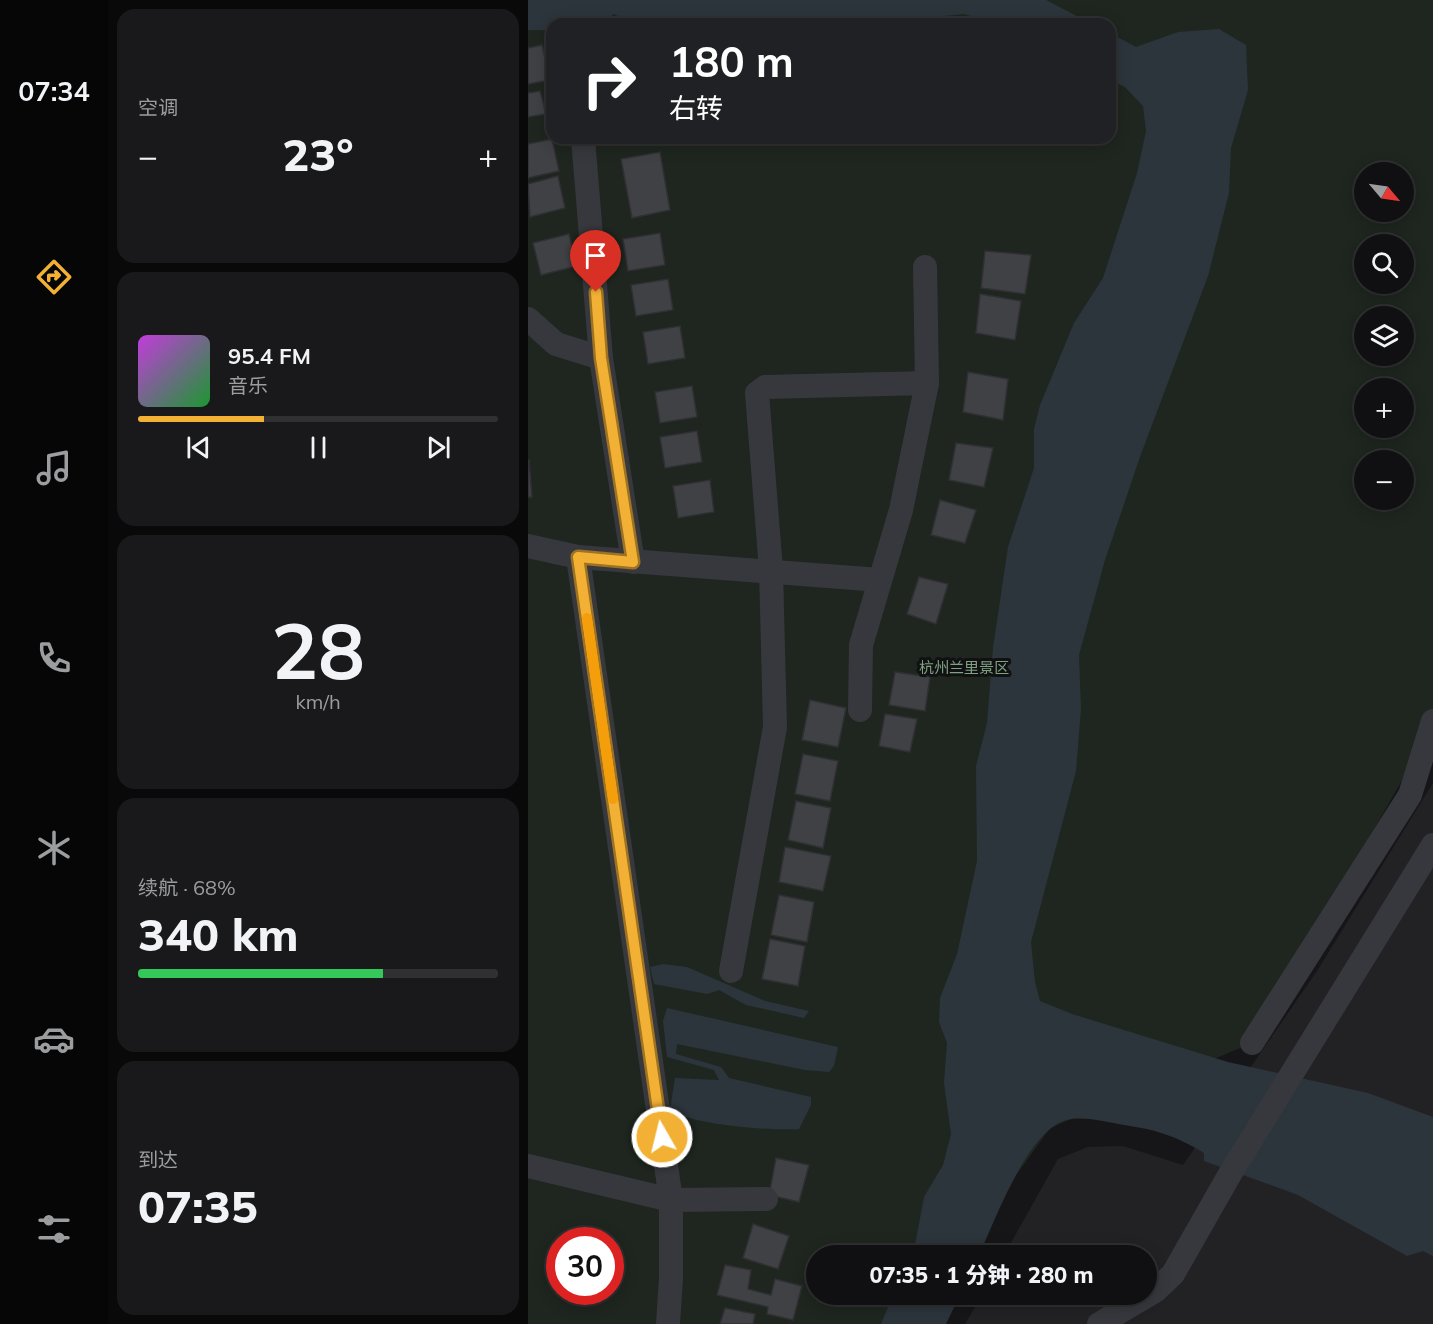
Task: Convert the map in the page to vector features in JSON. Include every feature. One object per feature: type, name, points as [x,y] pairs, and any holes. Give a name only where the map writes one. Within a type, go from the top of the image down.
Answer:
[{"type":"street","points":[[584,144],[601,358],[633,562]]},
{"type":"street","points":[[860,710],[861,645],[901,510],[927,383],[925,267]]},
{"type":"street","points":[[528,319],[556,344],[601,358]]},
{"type":"street","points":[[731,971],[775,727],[771,570],[757,393],[765,387],[927,383]]},
{"type":"street","points":[[528,546],[578,557],[880,580]]},
{"type":"street","points":[[578,557],[671,1200],[671,1278],[668,1324]]},
{"type":"street","points":[[1252,1043],[1410,795],[1433,721]]},
{"type":"street","points":[[1099,1324],[1155,1291],[1173,1275],[1230,1174],[1433,844]]},
{"type":"street","points":[[528,1166],[671,1200],[766,1199]]},
{"type":"shaded area","points":[[528,0],[1046,0],[1080,18],[976,18],[964,14],[925,18],[621,18],[614,14],[608,18],[546,18],[546,30],[528,30]]},
{"type":"shaded area","points":[[1219,29],[1246,45],[1248,90],[1231,148],[1229,193],[1208,276],[1141,454],[1105,560],[1079,655],[1081,709],[1076,771],[1031,942],[1035,982],[1040,1001],[1072,1014],[1228,1062],[1368,1093],[1433,1117],[1433,1256],[1423,1251],[1407,1256],[1298,1195],[1204,1161],[1204,1153],[1162,1133],[1099,1120],[1079,1119],[1067,1120],[1053,1127],[1039,1140],[1014,1178],[984,1245],[915,1245],[924,1197],[943,1165],[951,1134],[944,1083],[947,1043],[939,1022],[940,998],[957,954],[977,861],[976,766],[987,723],[993,648],[1008,547],[1034,468],[1034,429],[1040,405],[1074,323],[1103,278],[1137,173],[1146,131],[1143,106],[1125,87],[1116,83],[1116,36],[1136,47],[1178,32]]},
{"type":"shaded area","points":[[1433,783],[1433,1324],[965,1324],[976,1305],[1157,1305],[1157,1245],[1010,1245],[1058,1159],[1088,1147],[1123,1146],[1183,1165],[1317,971]]},
{"type":"shaded area","points":[[663,964],[687,967],[765,1001],[809,1011],[804,1018],[746,1005],[719,990],[707,994],[654,984],[650,967]]},
{"type":"shaded area","points":[[667,1008],[838,1047],[834,1066],[829,1072],[805,1070],[677,1044],[676,1054],[721,1067],[729,1078],[811,1097],[811,1105],[799,1129],[752,1128],[712,1123],[680,1115],[670,1109],[675,1078],[719,1080],[714,1070],[667,1057],[663,1021]]},
{"type":"shaded area","points":[[889,1305],[955,1305],[946,1324],[881,1324]]},
{"type":"green space","name":"杭州兰里景区","points":[[528,0],[1433,0],[1433,726],[1252,1043],[1050,1128],[966,1245],[806,1245],[806,1305],[924,1305],[910,1324],[528,1324]]},
{"type":"building","points":[[542,45],[546,62],[546,81],[528,84],[528,48]]},
{"type":"building","points":[[540,91],[546,114],[528,117],[528,93]]},
{"type":"building","points":[[546,140],[546,144],[553,144],[559,171],[528,178],[528,144]]},
{"type":"building","points":[[660,152],[670,210],[632,218],[621,159]]},
{"type":"building","points":[[558,176],[565,208],[530,217],[528,184]]},
{"type":"building","points":[[660,233],[665,265],[628,271],[623,239]]},
{"type":"building","points":[[569,234],[577,266],[541,275],[533,243]]},
{"type":"building","points":[[985,251],[1031,255],[1025,294],[981,288]]},
{"type":"building","points":[[668,279],[673,310],[636,316],[631,285]]},
{"type":"building","points":[[980,294],[1021,301],[1015,340],[976,333]]},
{"type":"building","points":[[680,326],[685,358],[648,364],[643,332]]},
{"type":"building","points":[[968,372],[1008,379],[1003,420],[963,412]]},
{"type":"building","points":[[692,386],[697,417],[660,423],[655,392]]},
{"type":"building","points":[[697,431],[702,462],[665,468],[660,437]]},
{"type":"building","points":[[956,443],[993,448],[984,487],[949,480]]},
{"type":"building","points":[[529,460],[532,497],[528,497]]},
{"type":"building","points":[[710,480],[714,512],[678,518],[673,486]]},
{"type":"building","points":[[940,500],[976,510],[965,543],[931,535]]},
{"type":"building","points":[[919,577],[948,584],[936,624],[907,614]]},
{"type":"building","points":[[895,672],[930,677],[925,711],[889,705]]},
{"type":"building","points":[[810,700],[846,708],[838,747],[802,740]]},
{"type":"building","points":[[885,714],[917,719],[910,752],[879,746]]},
{"type":"building","points":[[803,754],[838,761],[830,801],[795,794]]},
{"type":"building","points":[[796,801],[831,808],[823,848],[788,840]]},
{"type":"building","points":[[785,847],[831,856],[823,891],[779,882]]},
{"type":"building","points":[[779,895],[814,902],[807,942],[771,935]]},
{"type":"building","points":[[770,939],[805,946],[798,986],[762,979]]},
{"type":"building","points":[[776,1158],[809,1165],[799,1202],[769,1195]]},
{"type":"building","points":[[753,1224],[789,1236],[778,1269],[743,1258]]},
{"type":"building","points":[[725,1265],[751,1270],[748,1289],[771,1295],[775,1279],[802,1286],[793,1320],[767,1314],[768,1307],[717,1295]]},
{"type":"building","points":[[725,1308],[755,1314],[753,1324],[720,1324]]},
{"type":"slow traffic","points":[[587,618],[613,799]]},
{"type":"route","points":[[596,292],[601,358],[633,562],[578,557],[662,1137]]}]
